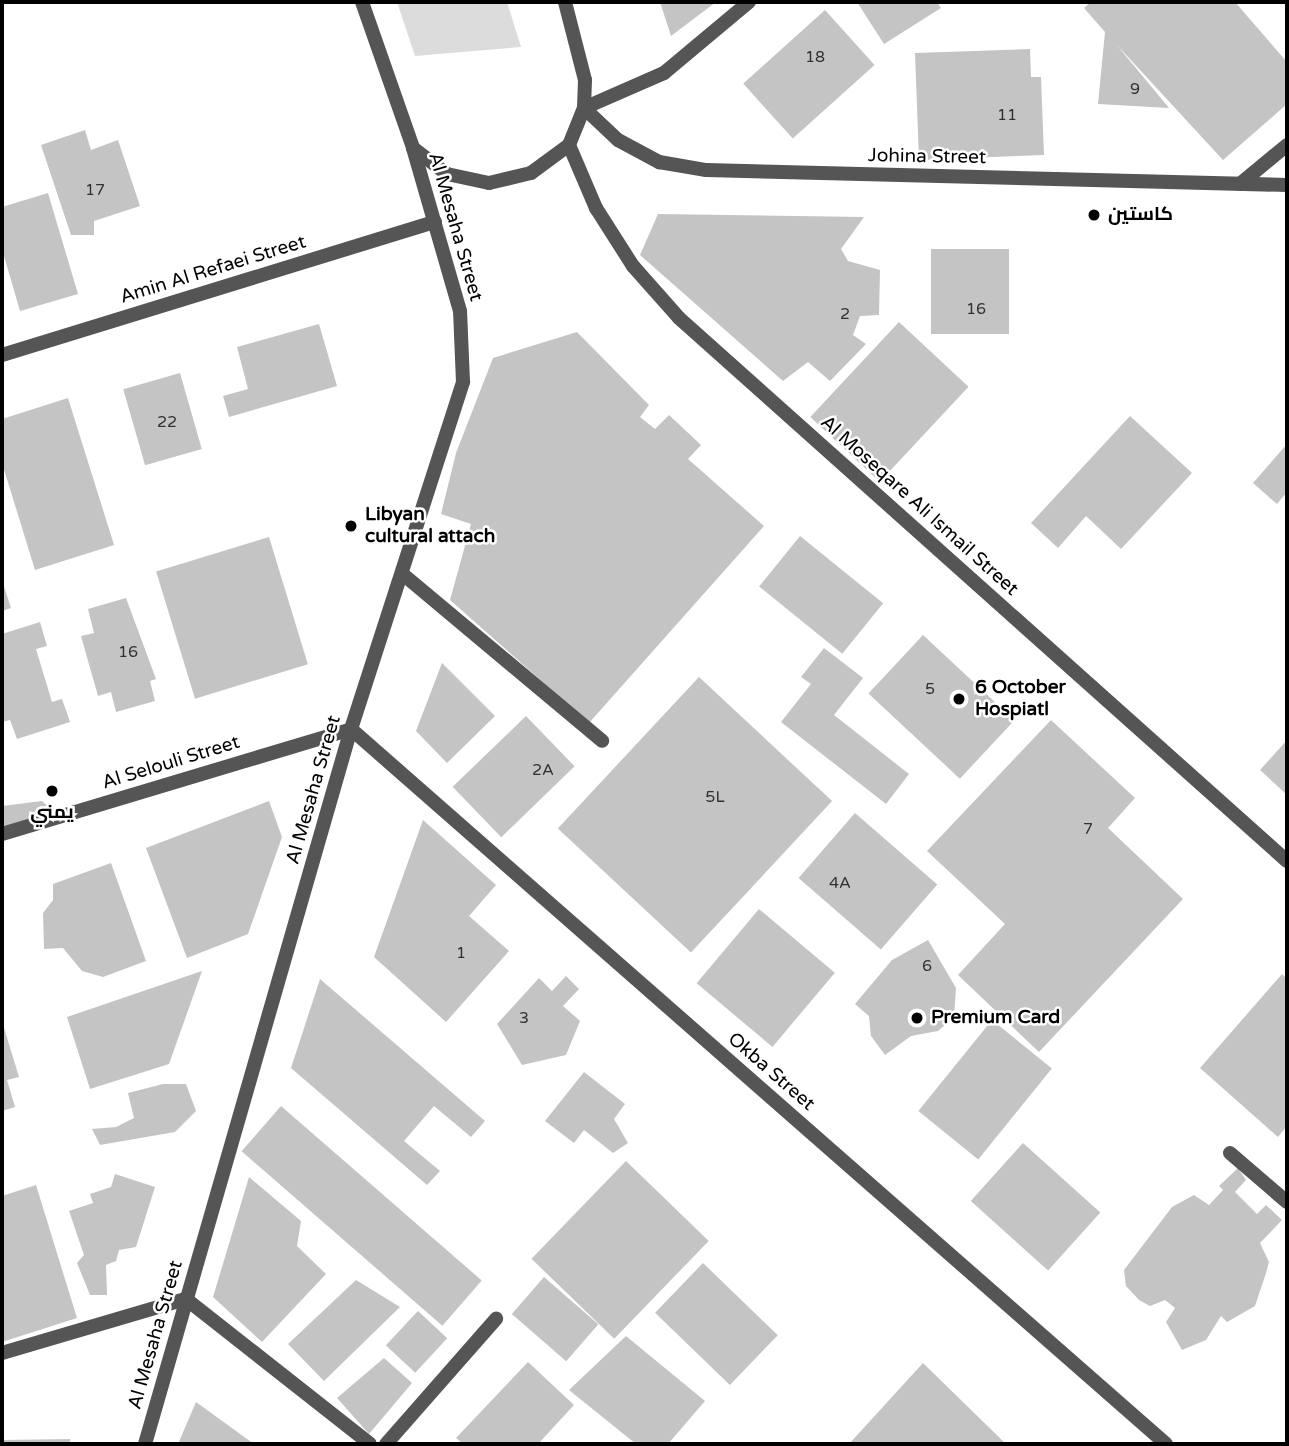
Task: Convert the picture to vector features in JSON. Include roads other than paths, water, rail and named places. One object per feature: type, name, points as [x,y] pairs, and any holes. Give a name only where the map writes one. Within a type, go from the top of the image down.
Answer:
[{"type":"street","name":"Al Mesaha Street","points":[[145,1444],[351,729],[405,576],[463,382],[460,311],[413,148],[362,2]]},
{"type":"street","points":[[413,148],[447,174],[489,183],[531,173],[569,145],[584,108],[585,80],[565,2]]},
{"type":"street","points":[[584,108],[663,74],[749,2]]},
{"type":"street","name":"Johina Street","points":[[584,108],[618,140],[659,162],[706,170],[1287,184]]},
{"type":"street","name":"Al Moseqare Ali Ismail Street","points":[[569,145],[596,208],[633,266],[679,318],[1287,861]]},
{"type":"street","points":[[1240,184],[1287,145]]},
{"type":"street","name":"Amin Al Refaei Street","points":[[2,355],[435,222]]},
{"type":"street","points":[[405,576],[602,741]]},
{"type":"street","name":"Al Selouli Street","points":[[2,834],[351,729]]},
{"type":"street","name":"Okba Street","points":[[351,729],[1166,1444]]},
{"type":"street","points":[[1230,1153],[1287,1202]]},
{"type":"street","points":[[2,1353],[186,1300],[370,1444]]},
{"type":"street","points":[[386,1444],[496,1319]]},
{"type":"place","name":"كاستين","points":[[1094,215]]},
{"type":"place","name":"Libyan cultural attach","points":[[351,526]]},
{"type":"place","name":"6 October Hospiatl","points":[[959,699]]},
{"type":"place","name":"يمني","points":[[52,791]]},
{"type":"place","name":"Premium Card","points":[[917,1018]]}]
